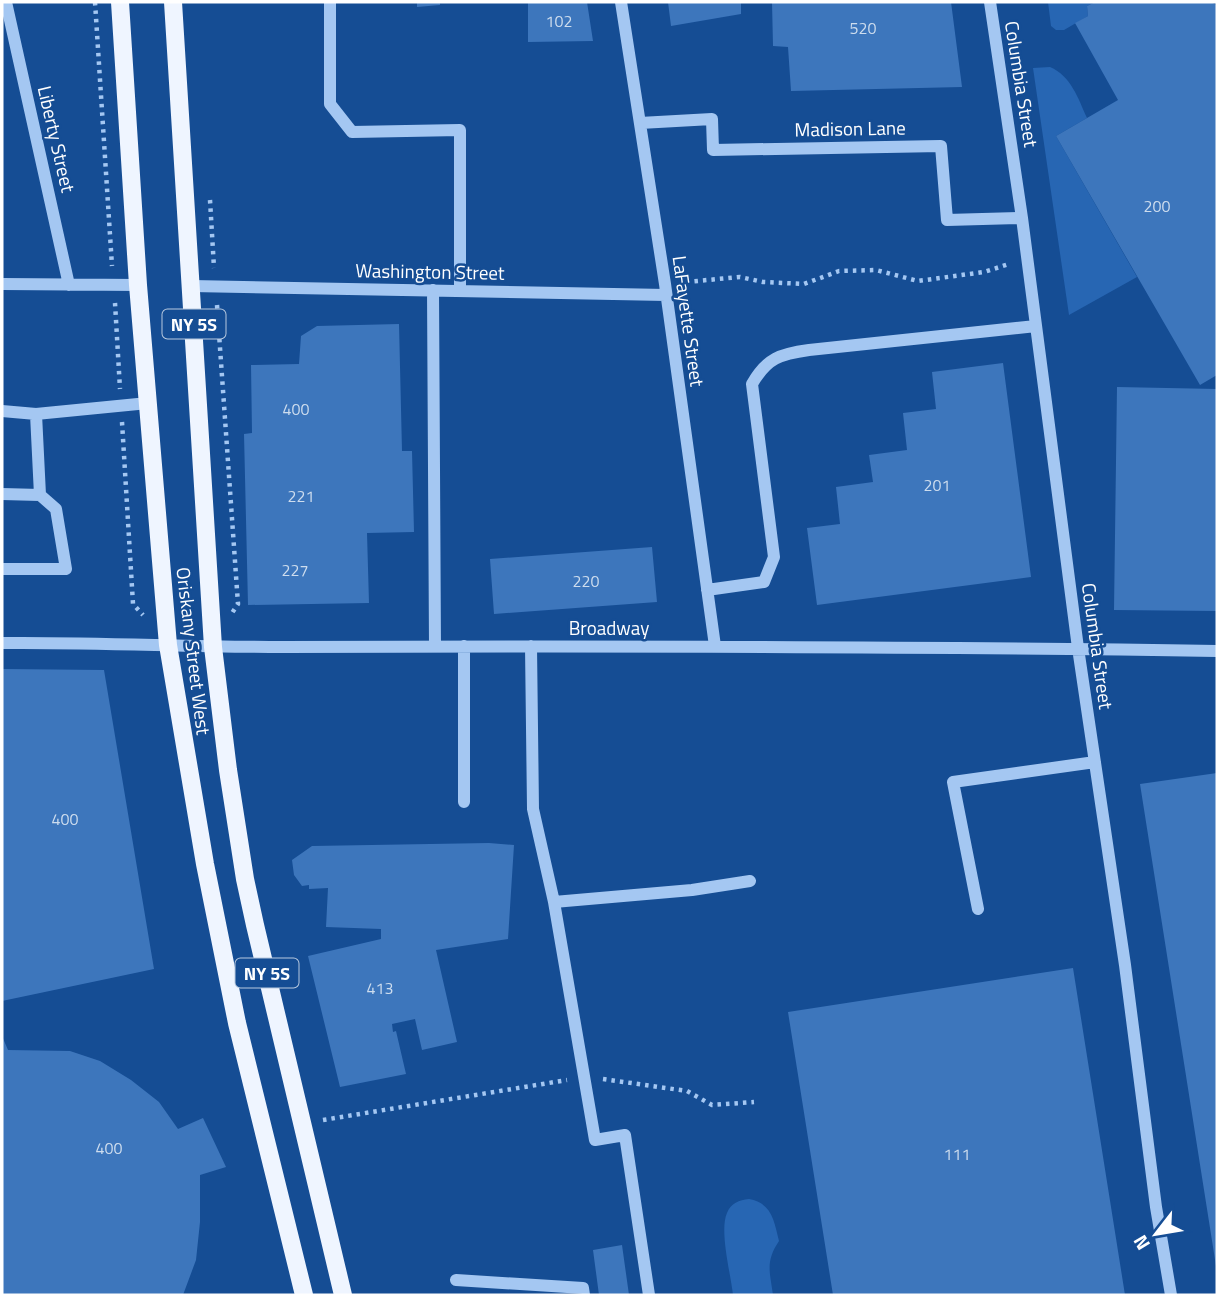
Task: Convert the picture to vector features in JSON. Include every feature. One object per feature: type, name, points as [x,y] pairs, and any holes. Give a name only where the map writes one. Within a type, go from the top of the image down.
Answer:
[{"type":"main road","name":"Oriskany Street West","points":[[120,2],[138,285],[168,645],[205,864],[232,997],[304,1295]]},
{"type":"main road","points":[[167,2],[175,24]]},
{"type":"main road","name":"Oriskany Street West","points":[[173,2],[213,647],[228,770],[245,879],[343,1295]]},
{"type":"street","name":"Liberty Street","points":[[6,2],[69,285]]},
{"type":"street","points":[[330,2],[330,104],[352,132],[460,130],[460,290]]},
{"type":"street","name":"LaFayette Street","points":[[621,2],[666,295],[715,646]]},
{"type":"street","name":"Columbia Street","points":[[990,2],[1022,218],[1078,649],[1125,965],[1156,1207],[1171,1295]]},
{"type":"street","name":"Madison Lane","points":[[640,123],[712,119],[713,150],[941,146],[947,220],[1022,218]]},
{"type":"street","points":[[2,284],[138,285]]},
{"type":"street","name":"Washington Street","points":[[192,286],[666,295]]},
{"type":"street","points":[[433,290],[435,646]]},
{"type":"street","points":[[707,590],[764,582],[774,558],[752,384],[763,365],[785,354],[808,350],[1036,326]]},
{"type":"street","points":[[2,411],[36,414],[148,403]]},
{"type":"street","points":[[36,414],[40,495]]},
{"type":"street","points":[[2,494],[40,495],[56,509],[66,569],[2,569]]},
{"type":"street","name":"Broadway","points":[[2,643],[71,642],[213,647],[715,646],[1217,651]]},
{"type":"street","points":[[464,646],[464,802]]},
{"type":"street","points":[[531,646],[533,809],[554,902],[595,1140],[625,1135],[649,1295]]},
{"type":"street","points":[[978,909],[953,782],[1095,762]]},
{"type":"street","points":[[554,902],[692,890],[750,881]]},
{"type":"street","points":[[456,1280],[583,1289],[584,1295]]},
{"type":"path","points":[[686,282],[740,278],[804,284],[839,271],[876,270],[918,281],[985,272],[1027,259]]},
{"type":"path","points":[[304,1124],[584,1077],[687,1091],[712,1105],[754,1102]]},
{"type":"shaded area","points":[[1048,2],[1095,2],[1087,6],[1088,16],[1064,30],[1056,30],[1051,26]]},
{"type":"shaded area","points":[[1050,67],[1069,82],[1087,118],[1056,136],[1137,277],[1069,315],[1033,68]]},
{"type":"shaded area","points":[[749,1199],[763,1204],[771,1214],[779,1241],[770,1267],[773,1295],[733,1295],[725,1242],[725,1221],[733,1204]]},
{"type":"building","points":[[417,2],[440,2],[440,5],[417,7]]},
{"type":"building","points":[[528,2],[587,2],[593,41],[528,42]]},
{"type":"building","points":[[668,2],[741,2],[741,14],[671,26]]},
{"type":"building","points":[[772,2],[951,2],[962,87],[791,91],[788,47],[773,46]]},
{"type":"building","points":[[1095,2],[1210,2],[1217,5],[1217,375],[1200,385],[1056,136],[1118,100],[1075,23],[1088,16],[1087,6]]},
{"type":"building","points":[[399,324],[402,451],[412,451],[414,532],[367,533],[369,603],[248,605],[244,434],[252,433],[251,365],[299,364],[301,336],[317,326]]},
{"type":"building","points":[[1003,363],[1031,577],[817,605],[807,528],[840,524],[836,487],[873,482],[869,455],[907,450],[903,413],[936,409],[932,372]]},
{"type":"building","points":[[1117,387],[1217,389],[1217,611],[1114,610]]},
{"type":"building","points":[[652,547],[657,602],[494,614],[490,559]]},
{"type":"building","points":[[2,669],[104,670],[154,969],[2,1001]]},
{"type":"building","points":[[1217,773],[1217,1266],[1216,1266],[1140,784]]},
{"type":"building","points":[[489,843],[514,845],[508,939],[436,950],[457,1042],[422,1050],[415,1019],[392,1024],[406,1074],[340,1087],[308,956],[381,939],[381,929],[326,927],[328,888],[309,889],[309,885],[302,886],[294,875],[292,860],[312,846]]},
{"type":"building","points":[[1073,968],[1125,1295],[833,1295],[788,1012]]},
{"type":"building","points":[[2,1036],[8,1050],[70,1051],[100,1061],[159,1102],[178,1129],[203,1118],[226,1167],[200,1175],[200,1222],[196,1260],[183,1295],[2,1295]]},
{"type":"building","points":[[622,1245],[629,1295],[599,1295],[593,1250]]}]
